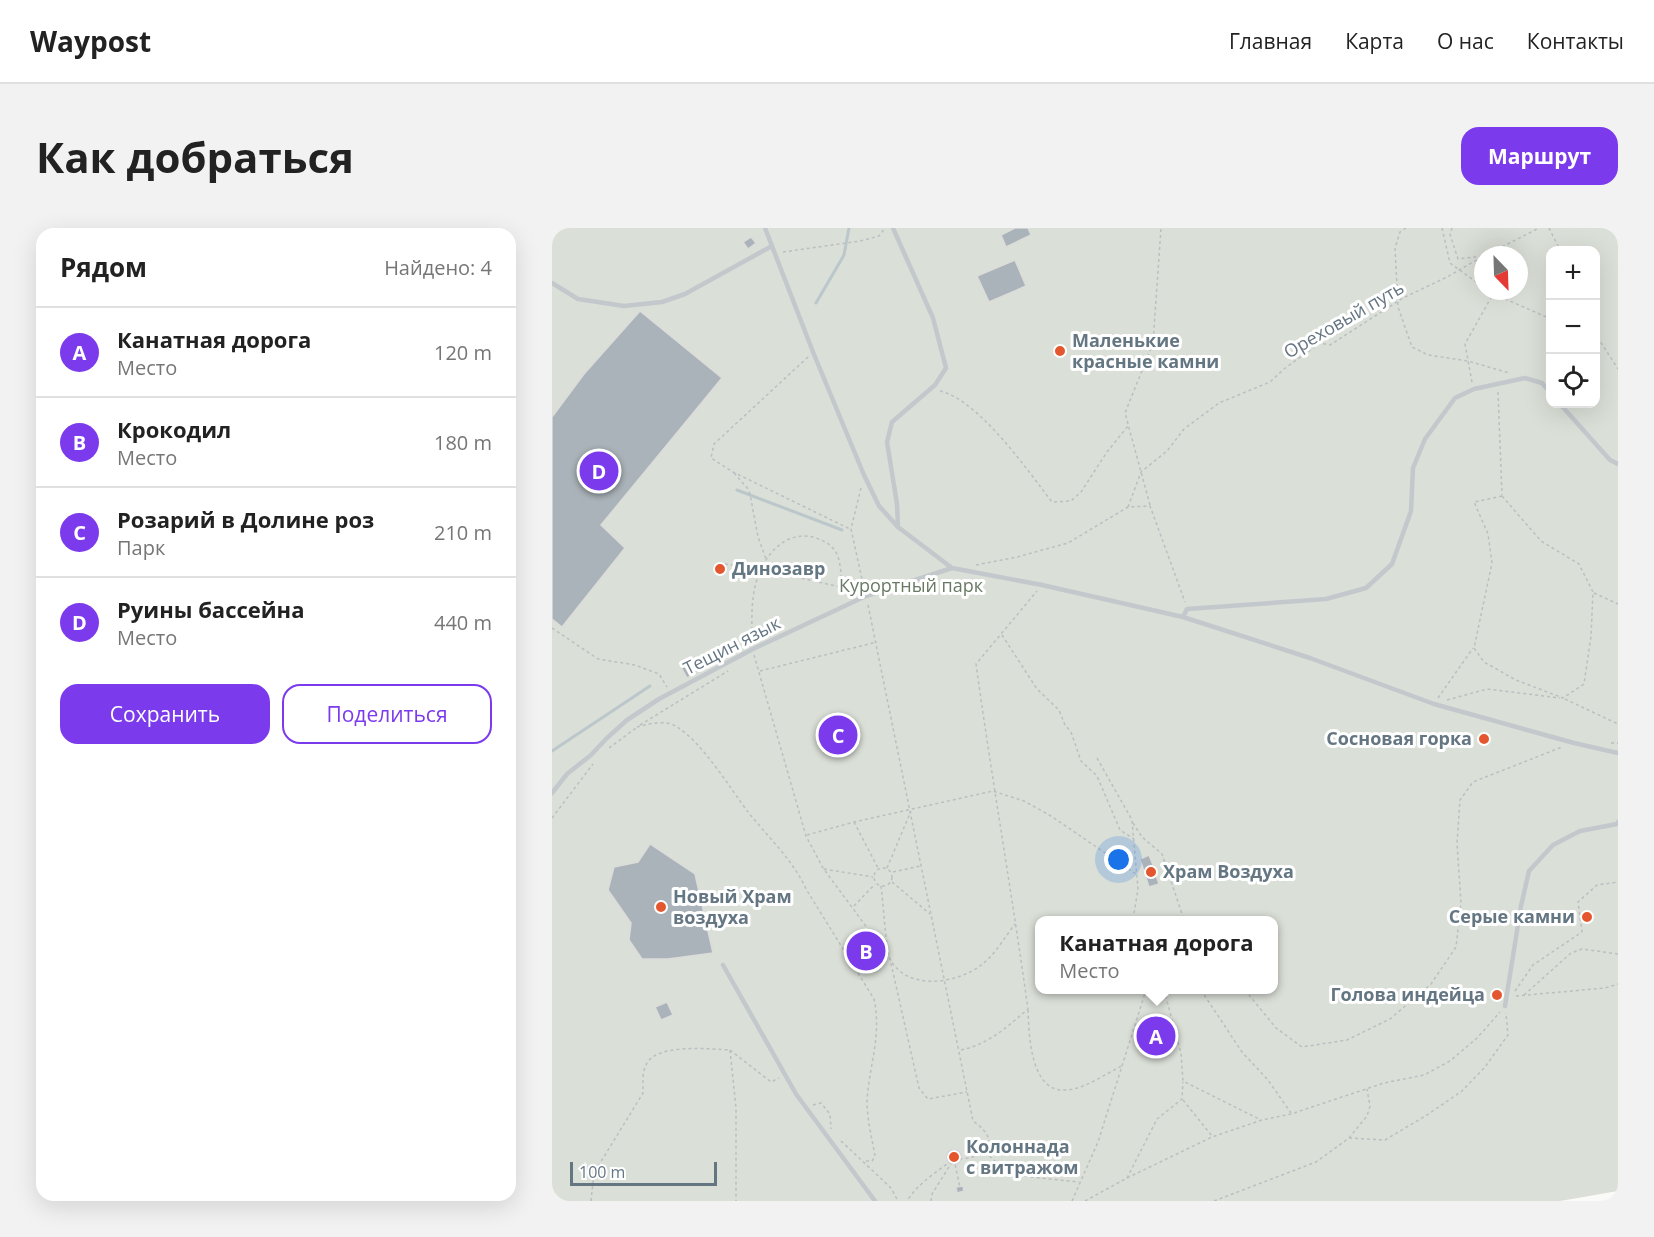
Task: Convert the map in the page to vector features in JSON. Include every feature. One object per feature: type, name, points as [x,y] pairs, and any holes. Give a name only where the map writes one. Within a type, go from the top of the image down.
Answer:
[{"type":"lane","points":[[765,228],[813,352],[879,506],[898,526],[952,568],[1042,585],[1183,618],[1310,658],[1434,704],[1618,753]]},
{"type":"lane","points":[[893,228],[933,318],[946,368],[930,388],[892,422],[887,442],[897,504],[898,526]]},
{"type":"lane","points":[[552,283],[578,298],[624,306],[662,302],[685,294],[772,246]]},
{"type":"lane","points":[[1183,618],[1187,609],[1326,599],[1366,588],[1392,564],[1411,511],[1413,468],[1425,439],[1455,398],[1474,389],[1525,378],[1542,383],[1546,387]]},
{"type":"lane","points":[[1564,408],[1610,460],[1618,464]]},
{"type":"lane","name":"Тещин язык","points":[[552,793],[567,774],[591,755],[627,720],[670,693],[753,649],[866,596],[952,568]]},
{"type":"lane","points":[[1505,1006],[1529,871],[1553,845],[1580,831],[1618,822]]},
{"type":"lane","points":[[723,965],[796,1094],[875,1201]]},
{"type":"path","points":[[775,253],[860,241],[879,236],[885,228]]},
{"type":"path","points":[[1161,228],[1153,343],[1125,413],[1150,506],[1187,609]]},
{"type":"path","points":[[1406,228],[1400,232],[1395,248],[1398,302],[1412,347],[1428,355],[1468,361],[1525,378]]},
{"type":"path","points":[[1442,228],[1450,263],[1474,280]]},
{"type":"path","points":[[1452,228],[1450,234],[1458,259],[1474,257]]},
{"type":"path","name":"Ореховый путь","points":[[1503,246],[1539,228]]},
{"type":"path","points":[[1549,228],[1558,246]]},
{"type":"path","name":"Ореховый путь","points":[[1141,472],[1167,451],[1174,439],[1200,415],[1219,403],[1270,382],[1305,352],[1320,343],[1330,345],[1398,302],[1474,261]]},
{"type":"path","points":[[1474,389],[1465,344],[1490,300]]},
{"type":"path","points":[[1507,300],[1546,317]]},
{"type":"path","points":[[1600,341],[1618,369]]},
{"type":"path","points":[[813,352],[714,444],[711,458],[733,472],[851,529]]},
{"type":"path","points":[[1434,704],[1487,689],[1563,698],[1584,684],[1591,636],[1593,592],[1579,564],[1541,541],[1502,496],[1498,384]]},
{"type":"path","points":[[930,388],[945,392],[964,403],[982,419],[1014,450],[1052,502],[1071,501],[1081,492],[1107,452],[1129,426]]},
{"type":"path","points":[[733,472],[750,494],[758,537],[766,559]]},
{"type":"path","points":[[1128,507],[1141,472]]},
{"type":"path","points":[[864,475],[851,529],[877,642],[973,1121],[987,1132],[990,1140],[985,1152],[969,1159],[954,1158],[928,1178],[907,1201]]},
{"type":"path","points":[[1434,704],[1474,648],[1492,563],[1488,534],[1474,502],[1502,496]]},
{"type":"path","points":[[976,565],[1068,543],[1128,507],[1150,506]]},
{"type":"path","points":[[842,586],[837,555],[827,541],[810,536],[791,537],[776,547],[766,559],[760,569],[752,595],[753,649],[807,836],[823,868],[890,958],[907,977],[918,981],[946,980],[981,966],[1016,923]]},
{"type":"path","points":[[724,564],[842,586],[862,592],[866,596]]},
{"type":"path","points":[[1042,585],[976,664],[993,791],[1016,923],[1028,1009],[1030,1047],[1036,1068],[1043,1081],[1055,1089],[1076,1088],[1122,1066]]},
{"type":"path","points":[[1593,592],[1618,604]]},
{"type":"path","points":[[552,628],[598,659],[634,664],[659,674],[670,693]]},
{"type":"path","points":[[1002,634],[1037,688],[1059,710],[1065,725],[1071,732],[1081,761],[1096,776],[1120,830],[1134,839]]},
{"type":"path","points":[[759,671],[877,642]]},
{"type":"path","points":[[1474,648],[1484,662],[1516,680],[1563,698],[1618,724]]},
{"type":"path","points":[[609,748],[637,727],[734,668]]},
{"type":"path","points":[[637,727],[657,722],[675,725],[692,739],[799,873],[806,889],[874,999],[878,1016],[878,1033],[867,1104],[875,1156],[872,1161],[863,1161]]},
{"type":"path","points":[[1248,994],[1276,1029],[1302,1047],[1347,1040],[1390,1019],[1431,984],[1456,947],[1461,903],[1457,843],[1460,800],[1473,782],[1574,743]]},
{"type":"path","points":[[1097,758],[1142,837],[1162,854],[1182,916]]},
{"type":"path","points":[[552,818],[593,764]]},
{"type":"path","points":[[807,836],[854,822],[993,791],[1024,801],[1051,816],[1136,874]]},
{"type":"path","points":[[887,868],[911,811]]},
{"type":"path","points":[[1132,820],[1138,889],[1134,916]]},
{"type":"path","points":[[854,822],[878,869]]},
{"type":"path","points":[[892,872],[921,866]]},
{"type":"path","points":[[823,868],[874,877]]},
{"type":"path","points":[[878,869],[887,868],[892,872]]},
{"type":"path","points":[[878,869],[874,877],[876,883],[881,886],[887,886],[892,881],[892,872]]},
{"type":"path","points":[[892,881],[932,915]]},
{"type":"path","points":[[1618,882],[1597,885],[1578,902],[1582,932],[1533,965],[1512,996],[1605,988],[1618,984]]},
{"type":"path","points":[[853,908],[876,883]]},
{"type":"path","points":[[881,886],[890,958],[919,1088],[928,1099],[968,1092]]},
{"type":"path","points":[[1524,995],[1571,953],[1582,949],[1618,954]]},
{"type":"path","points":[[1072,1201],[1098,1142],[1145,994]]},
{"type":"path","points":[[1165,994],[1181,1053],[1182,1099],[1212,1137]]},
{"type":"path","points":[[1204,994],[1242,1052],[1268,1080],[1291,1114]]},
{"type":"path","points":[[1085,1201],[1212,1137],[1384,1083],[1424,1075],[1450,1061],[1477,1038],[1505,1006]]},
{"type":"path","points":[[1349,1138],[1384,1140],[1462,1091],[1485,1067],[1508,1035],[1505,1006]]},
{"type":"path","points":[[960,1050],[973,1047],[1000,1034],[1028,1009]]},
{"type":"path","points":[[591,1201],[594,1173],[643,1093],[646,1064],[651,1058],[666,1050],[730,1050],[771,1082],[785,1074]]},
{"type":"path","points":[[730,1050],[736,1108],[736,1201]]},
{"type":"path","points":[[1183,1081],[1262,1120]]},
{"type":"path","points":[[1214,1201],[1316,1162],[1349,1138],[1367,1116],[1370,1106],[1367,1089]]},
{"type":"path","points":[[1127,1178],[1157,1119],[1182,1099]]},
{"type":"path","points":[[806,1106],[821,1103],[830,1114],[831,1133]]},
{"type":"path","points":[[839,1140],[891,1188],[898,1201]]},
{"type":"path","points":[[985,1152],[1007,1172],[1030,1177],[1080,1182]]},
{"type":"path","points":[[954,1158],[960,1188]]},
{"type":"path","points":[[931,1201],[932,1194],[954,1158]]},
{"type":"green space","name":"Курортный парк","points":[[552,228],[1618,228],[1618,1191],[1560,1201],[552,1201]]},
{"type":"building","points":[[1015,228],[1028,228],[1031,235],[1006,247],[1001,235]]},
{"type":"building","points":[[751,237],[756,243],[748,249],[743,242]]},
{"type":"building","points":[[1015,260],[1026,286],[989,302],[977,276]]},
{"type":"building","points":[[640,311],[722,378],[601,525],[625,548],[562,627],[552,619],[552,417],[584,374]]},
{"type":"building","points":[[696,658],[702,670],[687,678],[681,667]]},
{"type":"building","name":"Новый Храм воздуха","points":[[650,844],[695,874],[713,953],[668,959],[642,959],[629,940],[631,923],[608,890],[614,867],[638,862]]},
{"type":"building","name":"Храм Воздуха","points":[[1149,855],[1157,869],[1159,884],[1149,887],[1140,859]]},
{"type":"building","points":[[667,1002],[673,1015],[661,1020],[655,1007]]},
{"type":"building","points":[[1166,1020],[1174,1039],[1146,1051],[1138,1032]]},
{"type":"building","name":"Колоннада с витражом","points":[[951,1149],[957,1149],[962,1157],[960,1163],[951,1165],[946,1160],[946,1154]]},
{"type":"building","points":[[963,1186],[964,1191],[957,1193],[956,1187]]},
{"type":"waterway","points":[[816,303],[844,255],[849,228]]},
{"type":"waterway","points":[[737,490],[842,530]]},
{"type":"waterway","points":[[552,751],[650,686]]},
{"type":"place","name":"Маленькие красные камни","points":[[1060,351]]},
{"type":"place","name":"Руины бассейна","points":[[599,471]]},
{"type":"place","name":"Динозавр","points":[[720,569]]},
{"type":"place","name":"Розарий в Долине роз","points":[[838,735]]},
{"type":"place","name":"Сосновая горка","points":[[1484,739]]},
{"type":"place","name":"Храм Воздуха","points":[[1151,872]]},
{"type":"place","name":"Новый Храм воздуха","points":[[661,907]]},
{"type":"place","name":"Серые камни","points":[[1587,917]]},
{"type":"place","name":"Крокодил","points":[[866,951]]},
{"type":"place","name":"Голова индейца","points":[[1497,995]]},
{"type":"place","name":"Канатная дорога","points":[[1156,1036]]},
{"type":"place","name":"Колоннада с витражом","points":[[954,1157]]}]
